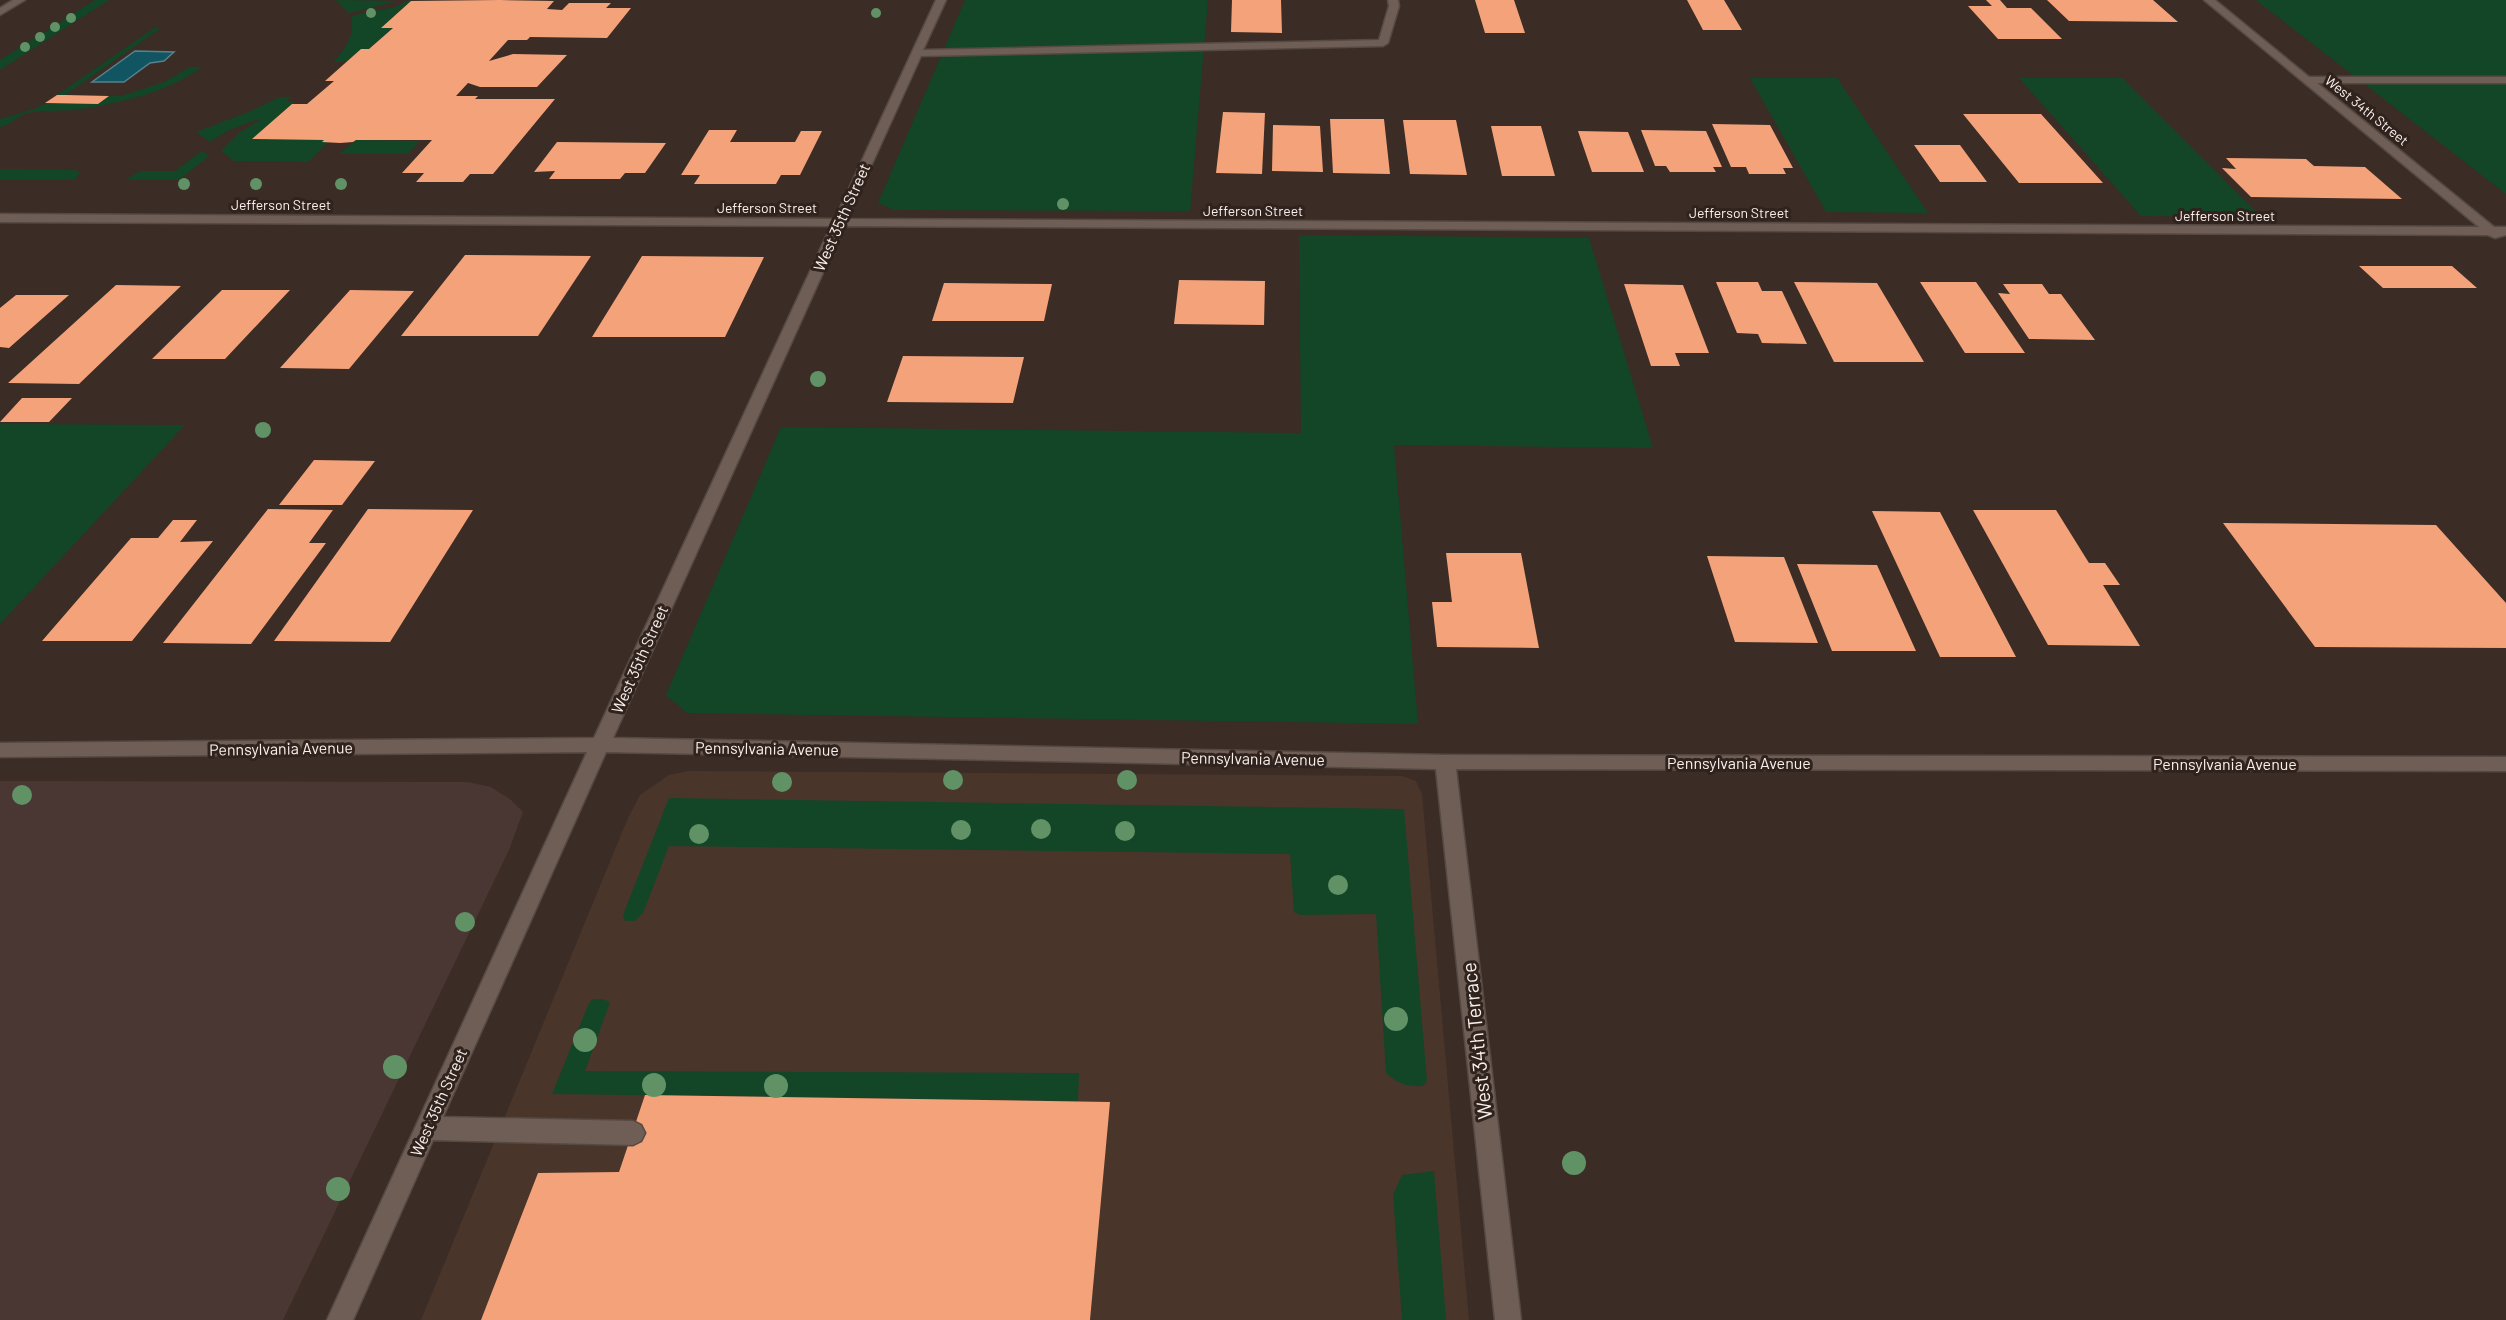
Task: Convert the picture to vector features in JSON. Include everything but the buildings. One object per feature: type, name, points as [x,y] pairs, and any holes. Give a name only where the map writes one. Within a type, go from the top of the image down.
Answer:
[{"type":"street","points":[[0,12],[21,0]]},
{"type":"street","name":"West 35th Street","points":[[340,1320],[941,0]]},
{"type":"street","points":[[916,53],[1383,43],[1394,6],[1393,0]]},
{"type":"street","name":"West 34th Street","points":[[2209,0],[2506,243]]},
{"type":"street","points":[[2306,80],[2506,81]]},
{"type":"street","name":"Jefferson Street","points":[[0,218],[2506,231]]},
{"type":"street","name":"Pennsylvania Avenue","points":[[0,750],[601,745],[1445,762],[2506,764]]},
{"type":"street","name":"West 34th Terrace","points":[[1445,762],[1508,1320]]},
{"type":"street","points":[[427,1128],[633,1133]]},
{"type":"shaded area","points":[[689,771],[1402,776],[1416,781],[1422,794],[1469,1320],[421,1320],[628,818],[640,795],[669,775]]},
{"type":"shaded area","points":[[0,781],[468,782],[491,787],[511,800],[523,812],[509,850],[283,1320],[0,1320]]},
{"type":"green space","points":[[95,0],[109,0],[0,70],[0,60]]},
{"type":"green space","points":[[336,0],[398,1],[349,13]]},
{"type":"green space","points":[[965,0],[1208,0],[1190,211],[894,210],[878,203]]},
{"type":"green space","points":[[2256,0],[2506,0],[2506,194]]},
{"type":"green space","points":[[411,1],[382,27],[393,28],[369,49],[361,49],[346,62],[333,62],[342,52],[351,35],[351,16],[395,7]]},
{"type":"green space","points":[[154,28],[161,28],[65,95],[57,95]]},
{"type":"green space","points":[[190,67],[202,67],[174,84],[142,96],[75,110],[24,114],[0,127],[0,119],[37,108],[45,103],[98,104],[109,96],[121,96],[164,82]]},
{"type":"green space","points":[[1750,78],[1837,78],[1928,213],[1826,212]]},
{"type":"green space","points":[[2019,78],[2122,78],[2261,217],[2141,216]]},
{"type":"green space","points":[[280,97],[292,97],[287,101],[294,102],[253,139],[324,140],[322,142],[328,142],[308,162],[234,161],[221,151],[239,133],[259,119],[229,130],[210,142],[196,132],[251,111]]},
{"type":"green space","points":[[356,140],[420,141],[407,154],[339,154]]},
{"type":"green space","points":[[202,151],[209,156],[179,180],[125,180],[140,171],[175,171]]},
{"type":"green space","points":[[0,169],[75,170],[80,173],[74,180],[0,180]]},
{"type":"green space","points":[[1299,235],[1589,238],[1653,448],[1394,445],[1418,724],[687,713],[666,695],[781,427],[1301,433]]},
{"type":"green space","points":[[0,424],[185,425],[0,624]]},
{"type":"green space","points":[[669,798],[1404,809],[1427,1081],[1423,1086],[1412,1086],[1395,1080],[1386,1073],[1376,914],[1300,915],[1294,912],[1290,854],[669,846],[643,913],[635,921],[625,921],[623,915]]},
{"type":"green space","points":[[593,999],[610,1002],[585,1071],[1079,1073],[1078,1101],[552,1094],[589,1003]]},
{"type":"green space","points":[[1434,1171],[1446,1320],[1402,1320],[1393,1195],[1402,1175]]},
{"type":"water","points":[[135,51],[174,52],[164,61],[150,63],[124,82],[92,82]]}]
